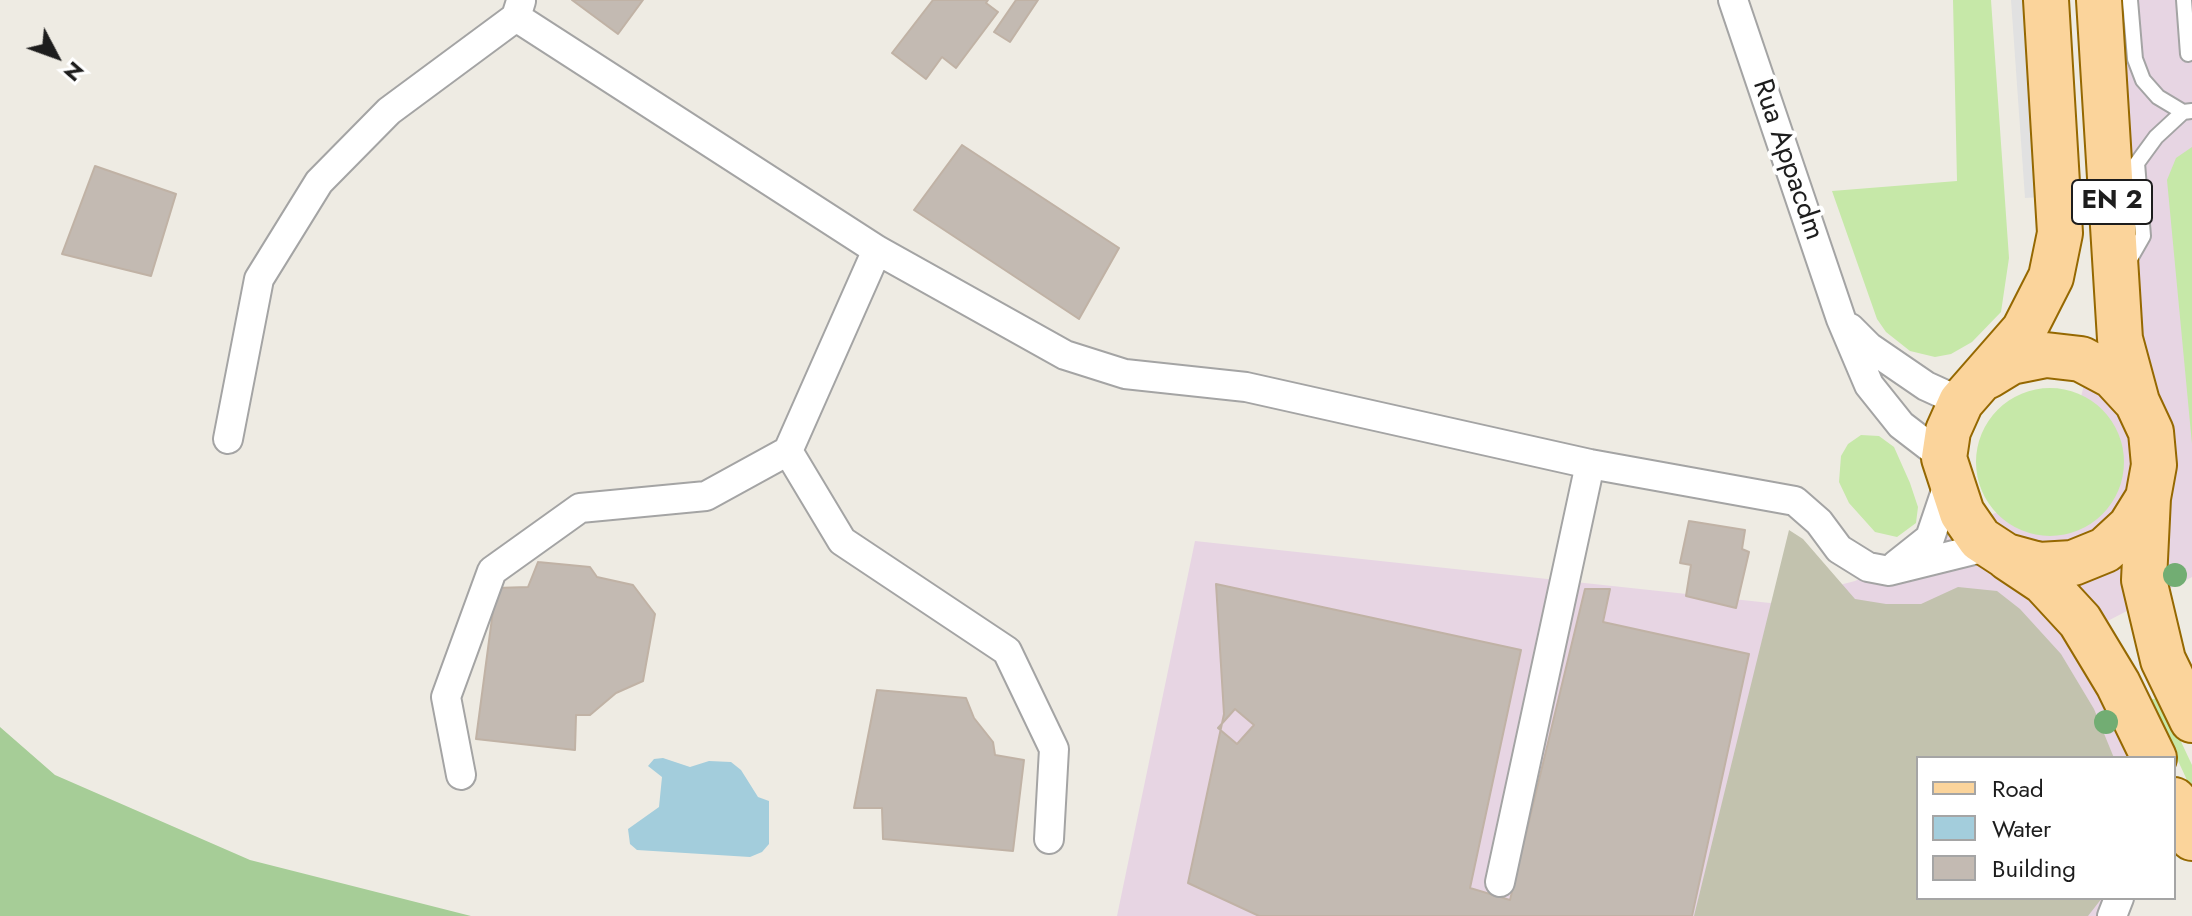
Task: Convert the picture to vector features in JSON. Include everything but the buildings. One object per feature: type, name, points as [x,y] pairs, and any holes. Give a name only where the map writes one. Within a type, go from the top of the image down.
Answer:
[{"type":"main road","name":"EN 2","points":[[1947,468],[1948,431],[1971,391],[2024,330],[2051,277],[2060,233],[2046,0]]},
{"type":"main road","name":"EN 2","points":[[2099,0],[2120,339],[2137,402],[2151,432],[2154,465],[2148,498],[2144,580],[2163,660],[2192,720]]},
{"type":"main road","name":"EN 2","points":[[1971,391],[2011,362],[2046,355],[2081,359],[2113,376],[2137,402]]},
{"type":"main road","points":[[1947,468],[1962,513],[1980,539],[2044,582],[2080,621],[2118,684],[2151,755]]},
{"type":"main road","name":"EN 2","points":[[1998,551],[2039,565],[2062,563],[2105,550],[2130,527],[2148,498]]},
{"type":"main road","points":[[2176,804],[2192,838]]},
{"type":"street","name":"Rua Appacdm","points":[[1733,0],[1841,319],[1869,385],[1901,425],[1947,468]]},
{"type":"street","points":[[228,439],[259,279],[319,182],[389,111],[519,8],[877,250],[1065,355],[1125,374],[1246,387],[1590,464],[1795,501],[1819,522],[1839,549],[1868,567],[1889,571],[1998,551]]},
{"type":"street","points":[[461,775],[446,697],[492,571],[580,508],[706,496],[788,451],[877,250]]},
{"type":"street","name":"Rua Appacdm","points":[[1841,319],[1869,347],[1926,386],[1971,391]]},
{"type":"street","points":[[788,451],[842,541],[1007,651],[1054,749],[1049,839]]},
{"type":"street","points":[[1500,882],[1590,464]]},
{"type":"street","points":[[1889,571],[1930,538],[1947,468]]},
{"type":"lane","points":[[2117,282],[2143,236],[2137,163],[2156,137],[2188,111],[2158,97],[2143,80],[2135,59],[2130,0]]},
{"type":"lane","points":[[2184,0],[2188,54]]},
{"type":"shaded area","points":[[2011,0],[2029,0],[2042,197],[2025,198]]},
{"type":"shaded area","points":[[2121,0],[2192,0],[2192,577],[2077,637],[2136,756],[1916,756],[1916,900],[2128,900],[2120,916],[1117,916],[1195,541],[1770,603],[1855,581],[2020,501],[2076,416],[2126,222]]},
{"type":"shaded area","points":[[1789,530],[1803,539],[1855,599],[1886,604],[1921,604],[1958,587],[1997,591],[2020,609],[2061,654],[2094,709],[2113,756],[1916,756],[1916,900],[2100,900],[2088,916],[1694,916]]},
{"type":"green space","points":[[1953,0],[1991,0],[2009,258],[2001,312],[1972,342],[1951,354],[1935,357],[1910,351],[1886,332],[1877,319],[1832,191],[1957,181]]},
{"type":"green space","points":[[2192,147],[2192,444],[2167,180],[2176,158]]},
{"type":"green space","points":[[2050,388],[2078,394],[2102,410],[2118,434],[2124,462],[2118,490],[2102,514],[2078,530],[2050,536],[2022,530],[1998,514],[1982,490],[1976,462],[1982,434],[1998,410],[2022,394]]},
{"type":"green space","points":[[1861,435],[1879,436],[1894,447],[1910,483],[1918,507],[1916,523],[1897,537],[1875,532],[1849,503],[1839,482],[1841,456],[1848,444]]},
{"type":"green space","points":[[2160,697],[2192,765],[2192,791],[2176,756],[2150,700]]},
{"type":"green space","points":[[0,727],[55,775],[250,860],[471,916],[0,916]]},
{"type":"water","points":[[663,758],[690,767],[709,761],[731,762],[741,770],[758,797],[769,801],[769,844],[762,852],[750,857],[637,850],[630,844],[628,829],[659,807],[662,777],[648,766],[654,759]]}]
